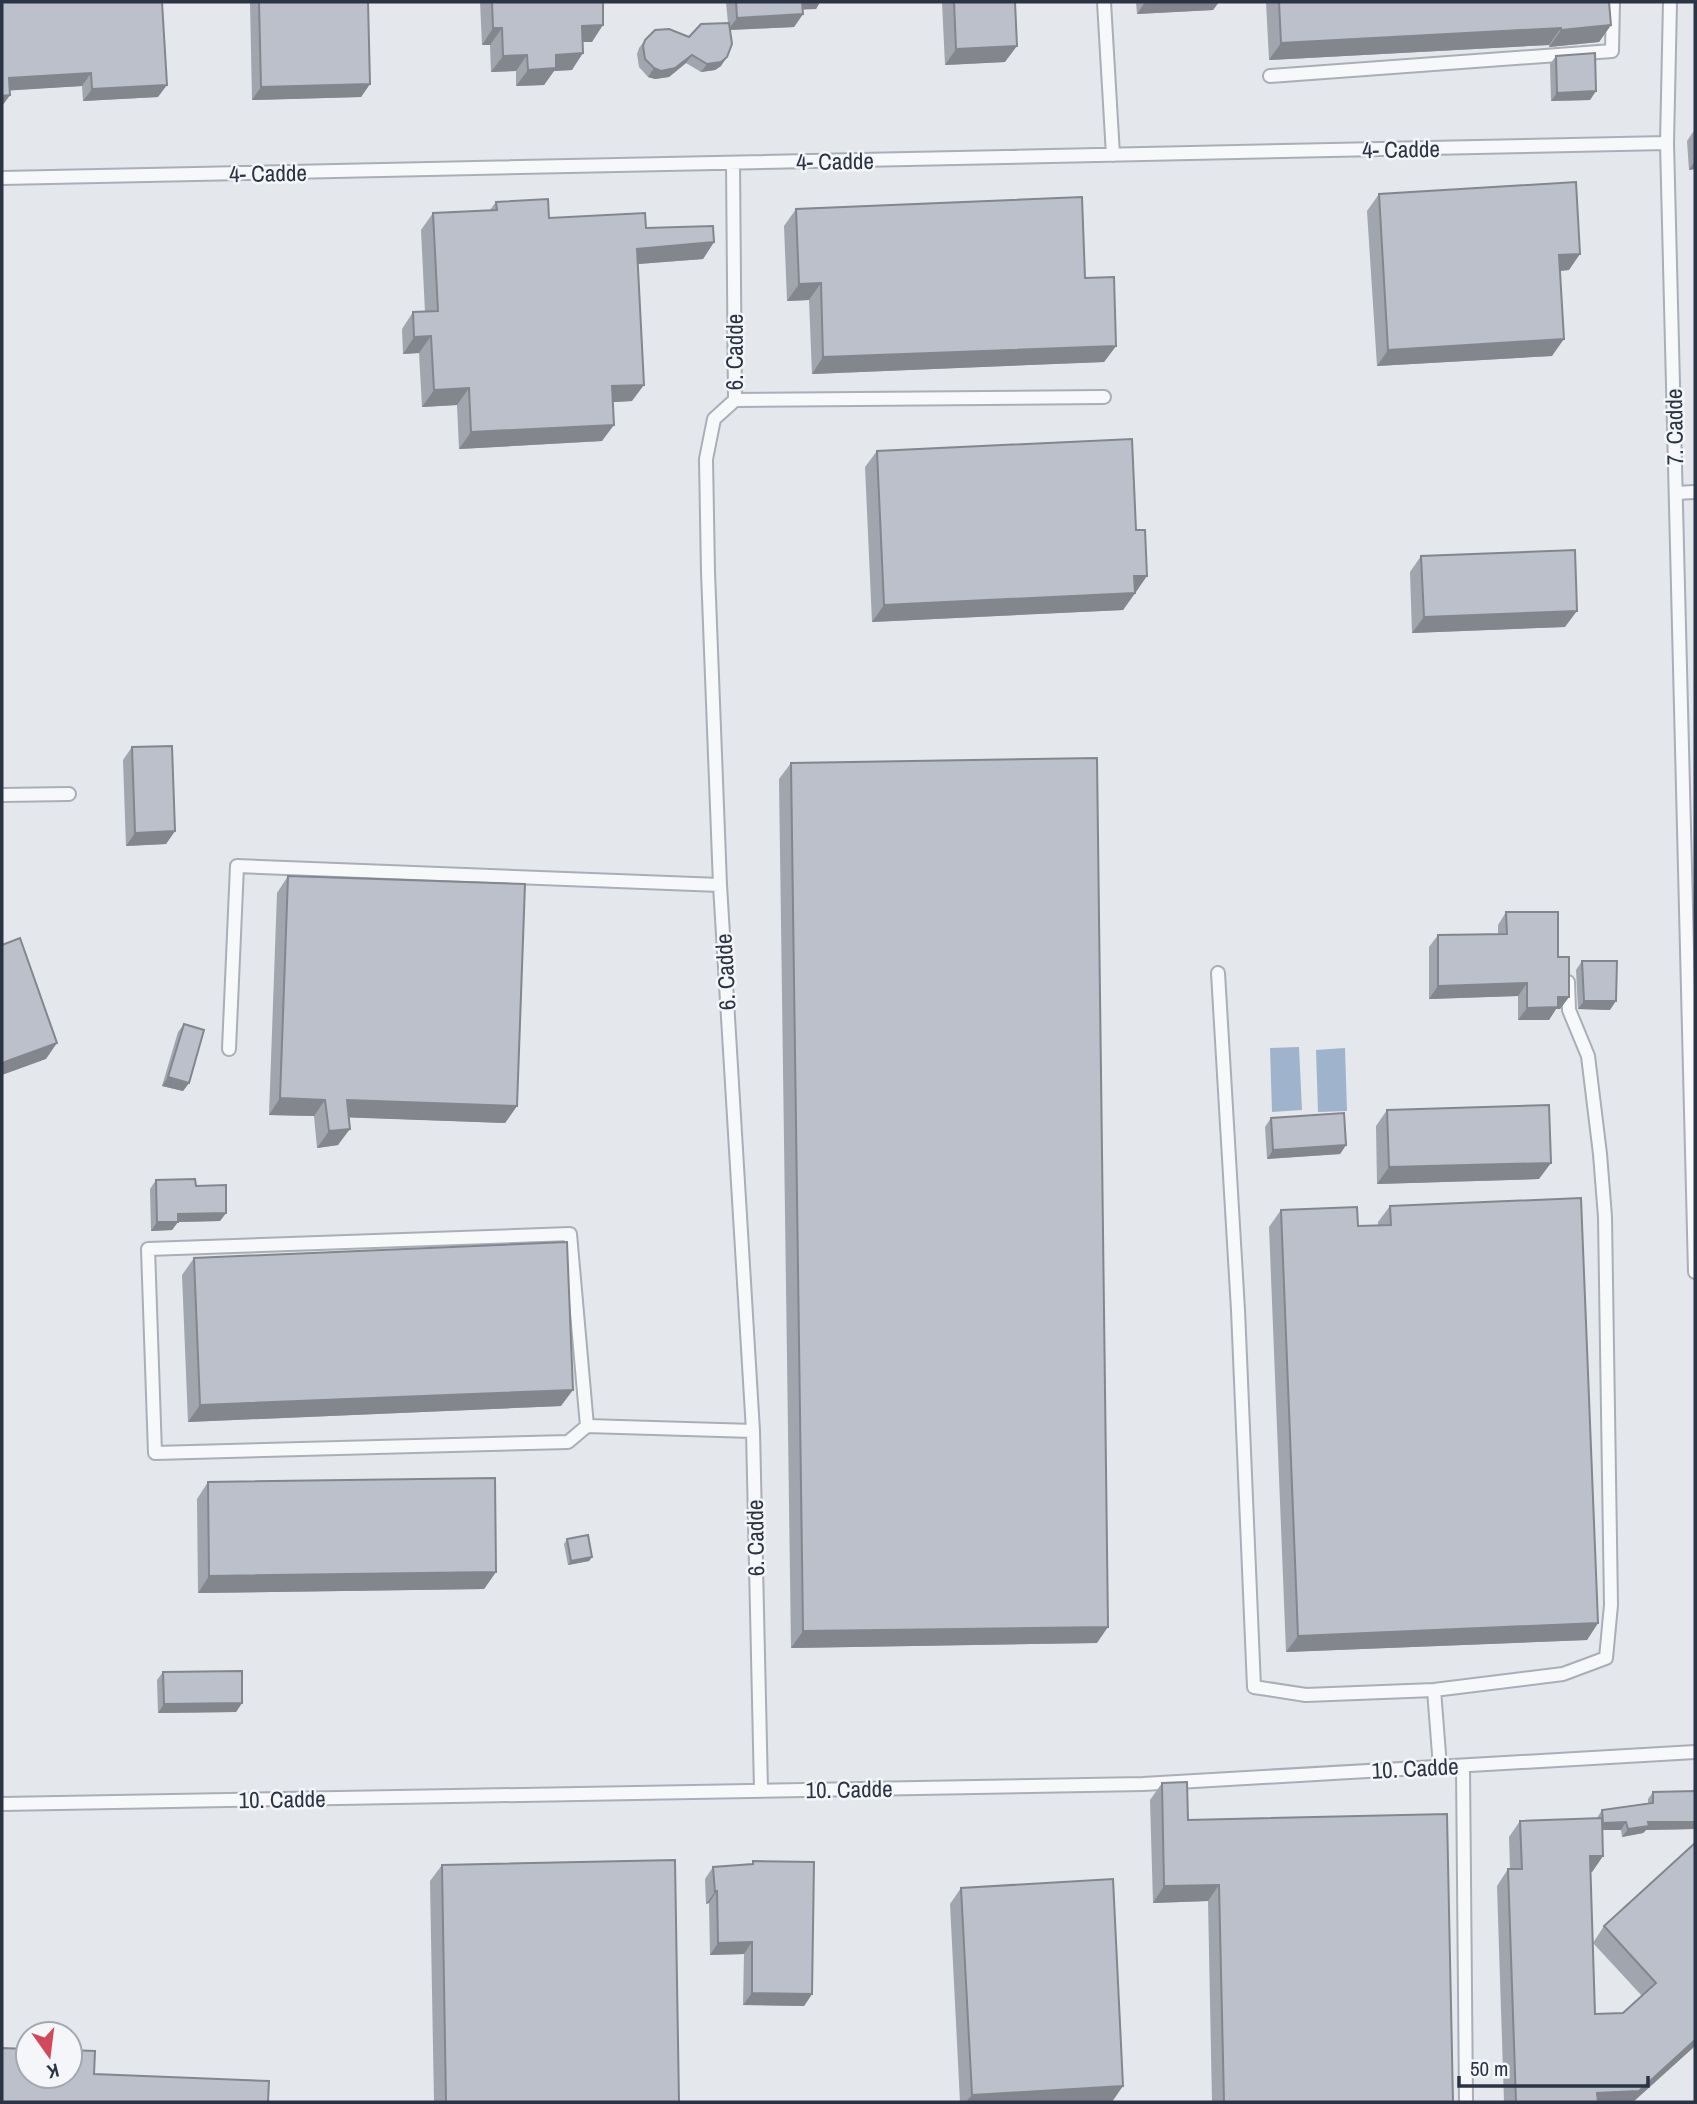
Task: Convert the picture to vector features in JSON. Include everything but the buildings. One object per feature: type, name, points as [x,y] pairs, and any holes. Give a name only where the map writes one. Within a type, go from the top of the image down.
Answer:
[{"type":"lane","points":[[1104,2],[1112,155]]},
{"type":"lane","points":[[1270,76],[1612,51],[1613,2]]},
{"type":"lane","name":"7. Cadde","points":[[1670,2],[1667,143],[1690,871],[1695,1272]]},
{"type":"lane","name":"4- Cadde","points":[[2,178],[1667,143]]},
{"type":"lane","name":"6. Cadde","points":[[733,163],[735,400],[714,419],[706,459],[713,743],[753,1431],[761,1790]]},
{"type":"lane","points":[[735,400],[1104,397]]},
{"type":"lane","points":[[1676,493],[1695,492]]},
{"type":"lane","points":[[2,795],[69,794]]},
{"type":"lane","points":[[229,1049],[237,866],[720,885]]},
{"type":"lane","points":[[1218,973],[1238,1310],[1254,1687],[1306,1695],[1434,1690],[1563,1674],[1606,1658],[1611,1605],[1605,1217],[1588,1056],[1569,1010],[1568,974]]},
{"type":"lane","points":[[587,1426],[570,1234],[148,1249],[155,1453],[568,1442],[587,1426],[753,1431]]},
{"type":"lane","points":[[1434,1690],[1440,1767]]},
{"type":"lane","name":"10. Cadde","points":[[2,1804],[1143,1784],[1695,1752]]},
{"type":"lane","points":[[1463,1766],[1466,2102]]},
{"type":"water","points":[[1299,1047],[1302,1110],[1272,1112],[1270,1048]]},
{"type":"water","points":[[1345,1048],[1347,1111],[1318,1112],[1316,1050]]}]
